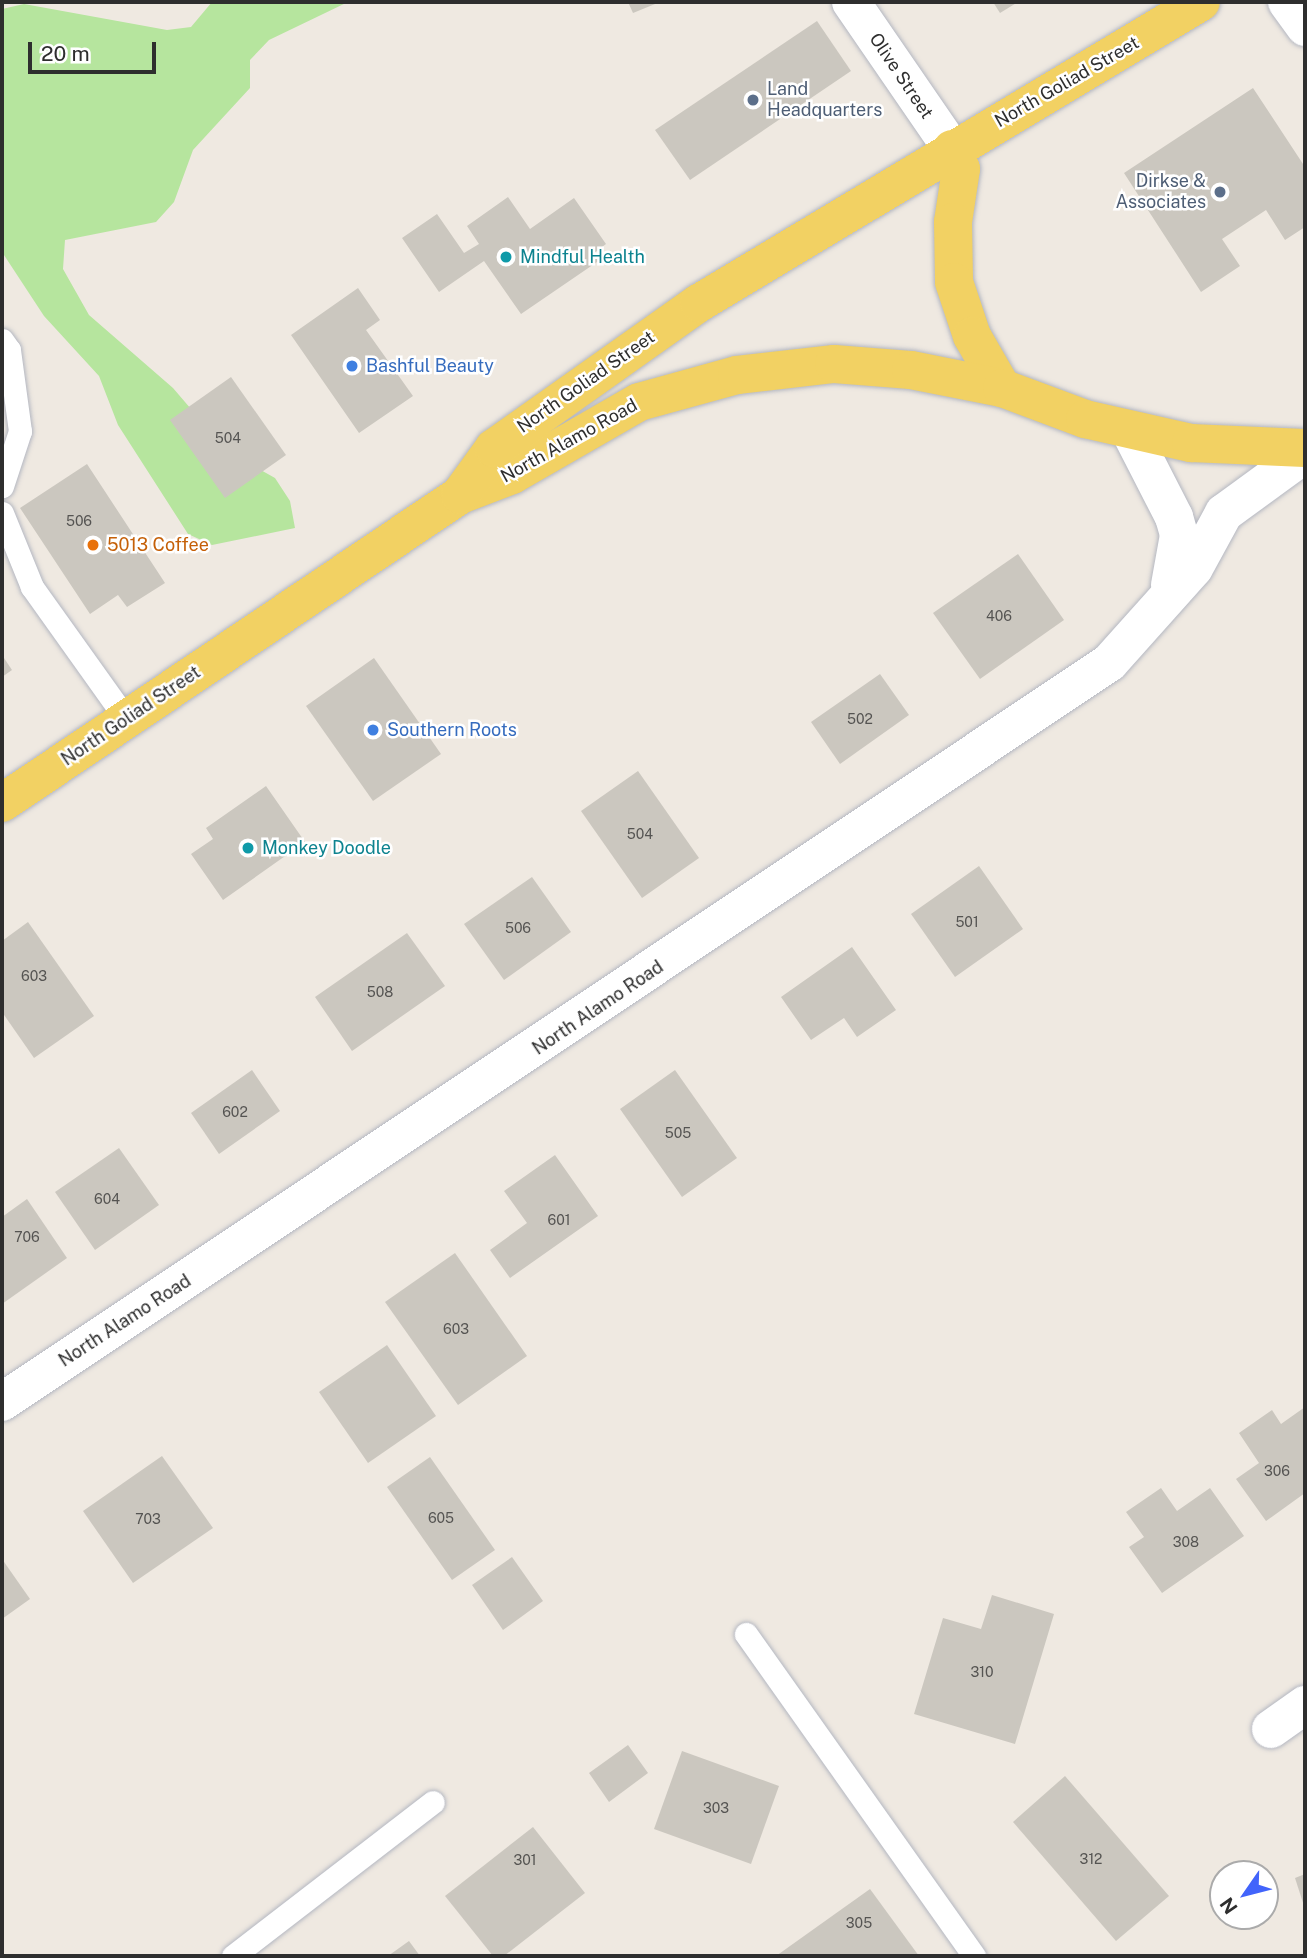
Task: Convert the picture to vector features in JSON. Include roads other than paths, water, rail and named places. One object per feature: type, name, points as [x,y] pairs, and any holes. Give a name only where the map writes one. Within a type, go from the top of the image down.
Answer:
[{"type":"main road","name":"North Goliad Street","points":[[2,803],[460,495],[494,448],[598,371],[952,149],[1201,2]]},
{"type":"main road","points":[[952,149],[961,169],[953,222],[954,282],[972,336],[1002,388]]},
{"type":"main road","name":"North Alamo Road","points":[[460,495],[512,475],[639,402],[737,375],[878,366],[1002,388],[1130,431],[1191,443],[1305,448]]},
{"type":"street","name":"Olive Street","points":[[851,2],[952,149]]},
{"type":"street","points":[[1287,2],[1305,27]]},
{"type":"street","name":"North Alamo Road","points":[[1130,431],[1174,517],[1179,535],[1170,587]]},
{"type":"street","name":"North Alamo Road","points":[[2,1402],[1027,721],[1109,663],[1170,587],[1194,568],[1224,513],[1305,454]]},
{"type":"street","points":[[1271,1729],[1305,1705]]},
{"type":"lane","points":[[2,340],[9,350],[20,431],[2,486]]},
{"type":"lane","points":[[2,513],[32,587],[126,719]]},
{"type":"lane","points":[[746,1634],[974,1956]]},
{"type":"lane","points":[[233,1956],[433,1802]]},
{"type":"place","name":"Land Headquarters","points":[[753,100]]},
{"type":"place","name":"Dirkse & Associates","points":[[1220,192]]},
{"type":"place","name":"Mindful Health","points":[[506,257]]},
{"type":"place","name":"Bashful Beauty","points":[[352,366]]},
{"type":"place","name":"5013 Coffee","points":[[93,545]]},
{"type":"place","name":"Southern Roots","points":[[373,730]]},
{"type":"place","name":"Monkey Doodle","points":[[248,848]]}]
